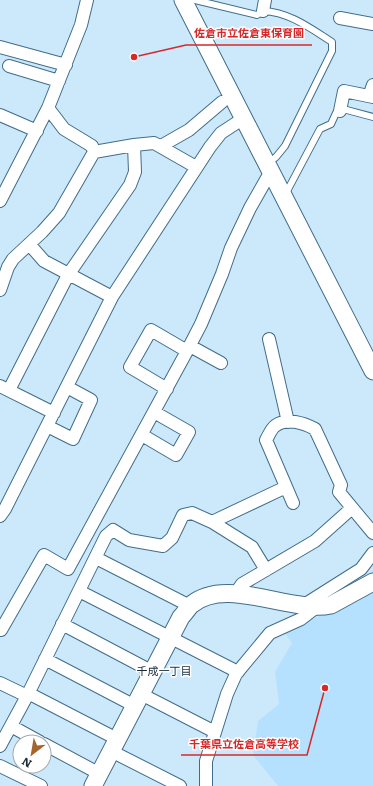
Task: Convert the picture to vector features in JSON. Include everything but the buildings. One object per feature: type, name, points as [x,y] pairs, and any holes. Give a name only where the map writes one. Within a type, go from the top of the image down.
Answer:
[{"type":"street","points":[[0,201],[48,108],[81,25],[87,0]]},
{"type":"street","points":[[183,0],[373,371]]},
{"type":"street","points":[[340,18],[373,24]]},
{"type":"street","points":[[0,47],[66,65]]},
{"type":"street","points":[[9,66],[59,81]]},
{"type":"street","points":[[340,111],[344,91],[372,93]]},
{"type":"street","points":[[161,146],[189,130],[222,102]]},
{"type":"street","points":[[0,290],[5,267],[18,252],[29,244],[59,213],[94,152],[92,146],[64,128],[48,108]]},
{"type":"street","points":[[0,115],[37,131]]},
{"type":"street","points":[[0,516],[4,502],[54,413],[112,297],[210,146],[221,133],[244,118]]},
{"type":"street","points":[[94,152],[134,144],[154,143],[196,167]]},
{"type":"street","points":[[54,413],[4,388],[68,275],[130,185],[135,172],[134,144]]},
{"type":"street","points":[[1,630],[44,555],[68,569],[189,349],[222,274],[231,248],[269,167]]},
{"type":"street","points":[[29,244],[44,261],[112,297]]},
{"type":"street","points":[[167,389],[130,367],[152,330],[221,363]]},
{"type":"street","points":[[269,339],[288,422]]},
{"type":"street","points":[[47,426],[73,439],[91,400],[67,387]]},
{"type":"street","points":[[142,436],[176,455],[189,432],[154,412]]},
{"type":"street","points":[[293,503],[266,440],[274,426],[282,422],[307,424],[315,429],[341,485],[339,492],[373,533]]},
{"type":"street","points":[[212,522],[286,487]]},
{"type":"street","points":[[235,594],[242,584],[315,541],[352,508]]},
{"type":"street","points":[[0,746],[7,726],[28,695],[106,536],[113,530],[129,540],[163,546],[172,538],[183,514],[192,513],[212,522],[252,547],[266,570]]},
{"type":"street","points":[[308,606],[361,569],[373,553]]},
{"type":"street","points":[[96,558],[190,606]]},
{"type":"street","points":[[52,750],[97,782],[114,745],[181,617],[190,606],[203,597],[217,594],[235,594],[308,606],[331,605],[373,582]]},
{"type":"street","points":[[79,591],[238,672]]},
{"type":"street","points":[[206,786],[206,761],[227,694],[238,672],[270,633],[301,619],[314,609],[308,606]]},
{"type":"street","points":[[62,624],[153,672]]},
{"type":"street","points":[[45,659],[216,732]]},
{"type":"street","points":[[0,683],[28,695],[114,745],[180,786]]},
{"type":"street","points":[[7,726],[24,734]]},
{"type":"street","points":[[0,766],[41,786]]},
{"type":"lane","points":[[194,0],[258,15],[264,5],[270,11],[291,17],[332,42],[332,51],[285,146],[269,167]]},
{"type":"lane","points":[[284,196],[320,129],[331,124],[336,113],[342,109],[373,117]]},
{"type":"shaded area","points":[[373,591],[373,786],[278,786],[253,755],[258,721],[279,704],[275,672],[292,643],[284,632]]},
{"type":"place","name":"佐倉市立佐倉東保育園","points":[[134,57]]},
{"type":"place","name":"千葉県立佐倉高等学校","points":[[325,688]]},
{"type":"district","name":"千成一丁目","points":[[164,671]]}]
